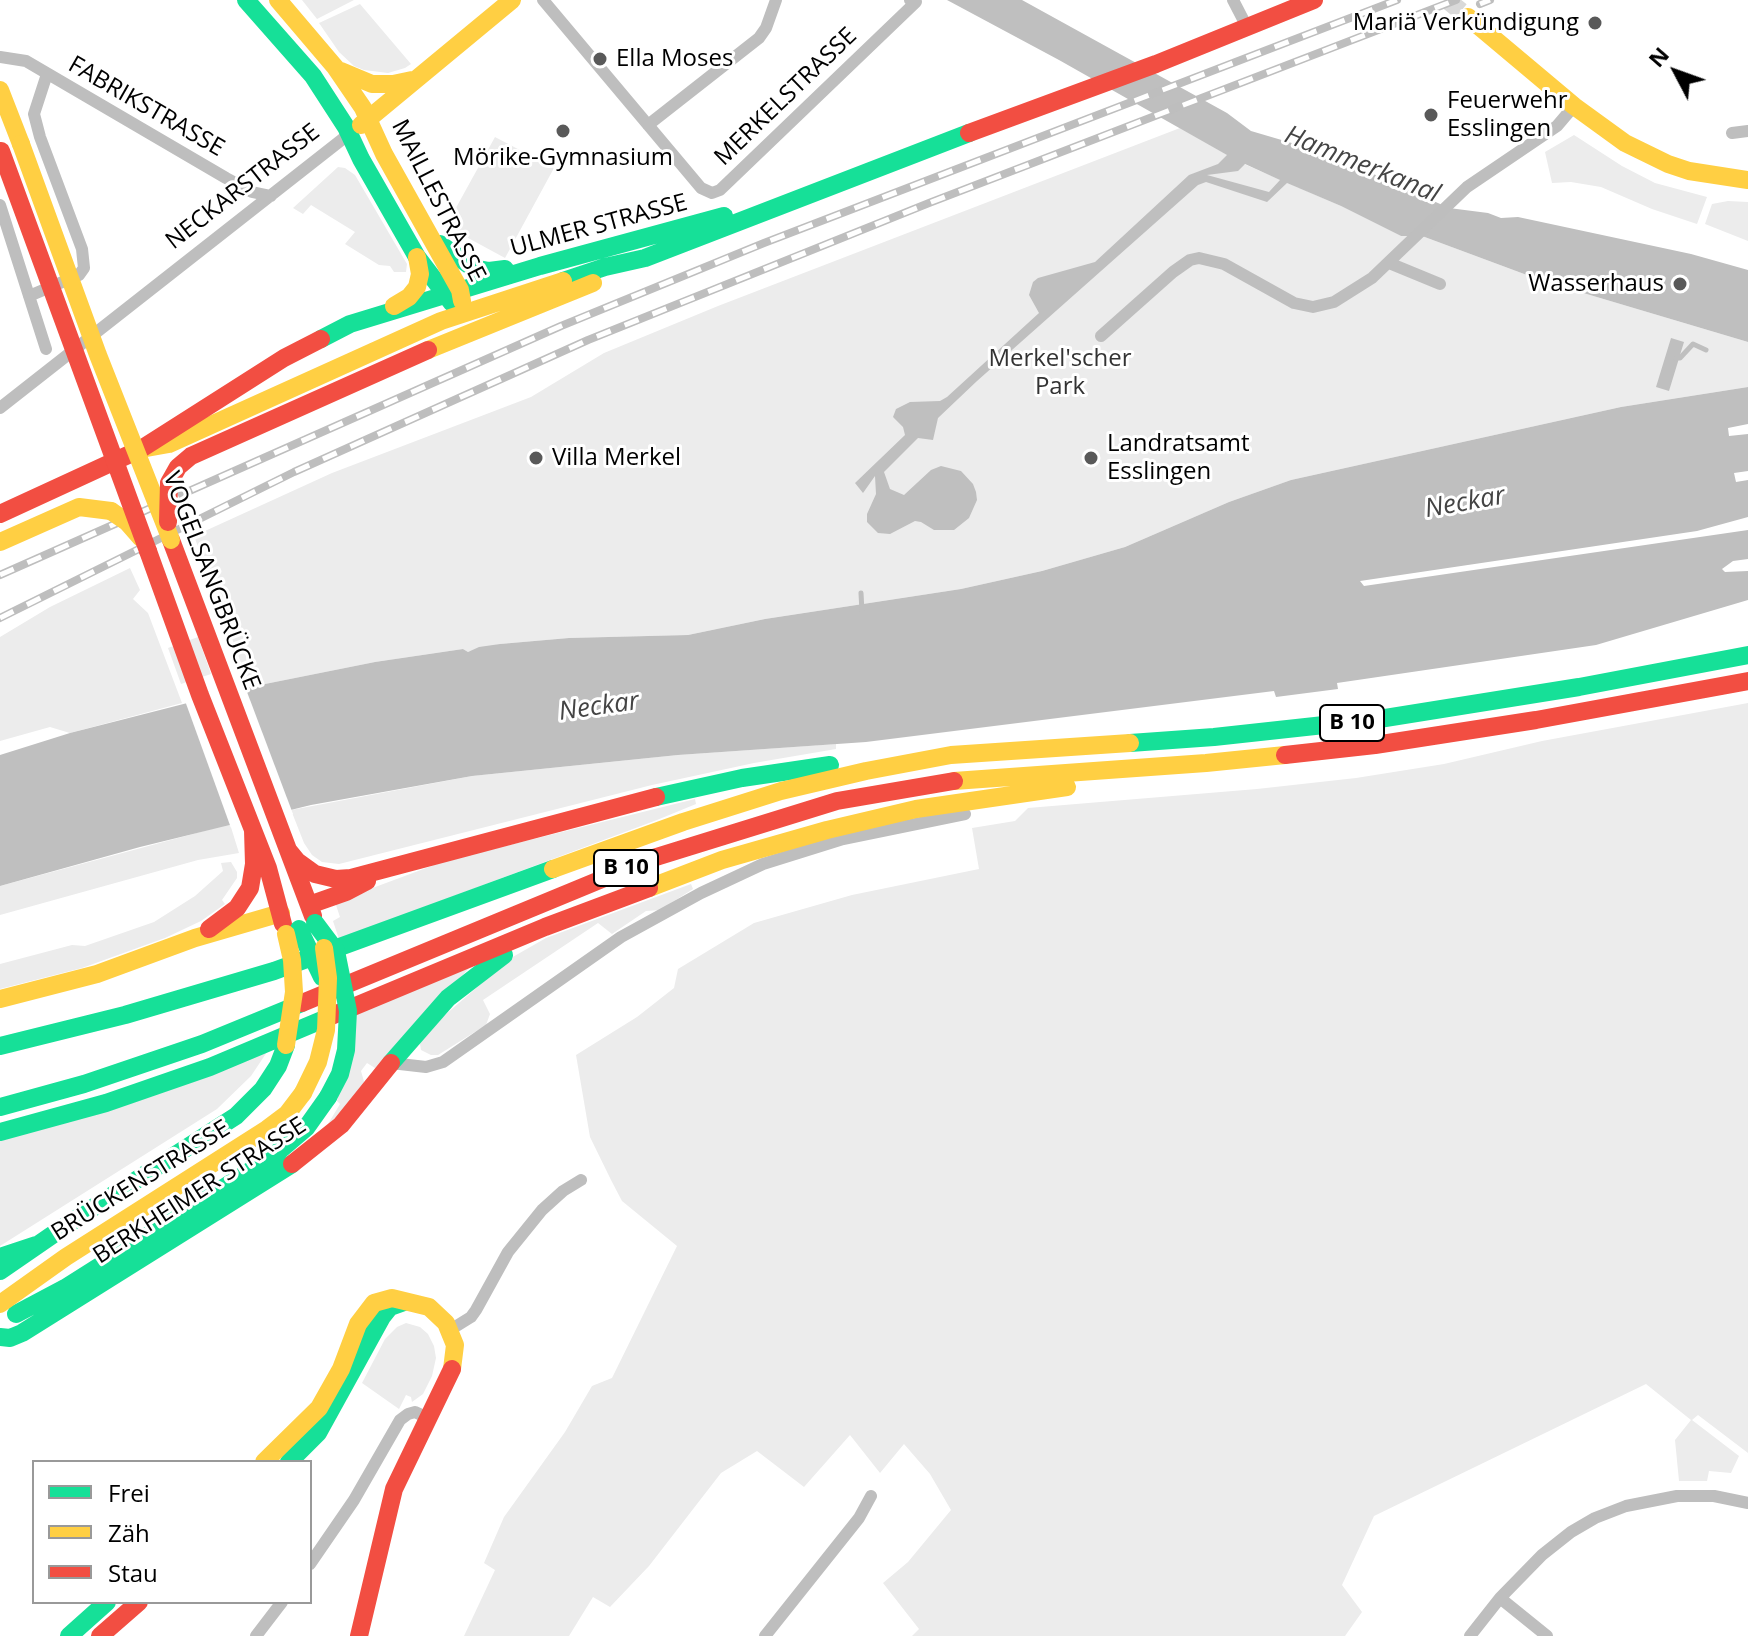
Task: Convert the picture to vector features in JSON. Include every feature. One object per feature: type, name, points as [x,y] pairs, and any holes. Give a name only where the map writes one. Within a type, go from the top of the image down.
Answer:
[{"type":"main road","name":"MAILLESTRASSE","points":[[246,0],[305,66],[349,134],[417,257],[452,293]]},
{"type":"main road","name":"MAILLESTRASSE","points":[[278,0],[335,67],[369,118],[384,154],[429,232],[452,293],[464,312]]},
{"type":"main road","name":"NECKARSTRASSE","points":[[349,134],[512,0]]},
{"type":"main road","name":"ULMER STRASSE","points":[[141,449],[169,444],[464,312],[605,267],[645,258],[1156,64],[1314,0]]},
{"type":"main road","points":[[1468,17],[1574,106],[1618,138],[1668,164],[1689,171],[1748,180]]},
{"type":"main road","points":[[335,67],[372,84],[393,84],[421,76]]},
{"type":"main road","name":"VOGELSANGBRÜCKE","points":[[0,90],[293,858],[302,922],[292,1020],[282,1056],[263,1089]]},
{"type":"main road","name":"VOGELSANGBRÜCKE","points":[[0,150],[200,695],[253,830],[260,870],[281,913],[302,922],[327,968],[329,999],[321,1051],[303,1093]]},
{"type":"main road","name":"ULMER STRASSE","points":[[0,514],[141,449],[284,358],[334,331],[371,316],[744,211],[774,208]]},
{"type":"main road","points":[[429,232],[450,254],[473,268],[489,271],[540,266]]},
{"type":"main road","points":[[371,316],[413,292],[420,282],[417,257]]},
{"type":"main road","points":[[171,540],[166,510],[167,493],[172,475],[184,461],[428,350],[598,281],[645,258]]},
{"type":"main road","points":[[0,542],[72,509],[87,506],[104,509],[127,522],[148,551]]},
{"type":"main road","name":"B 10","points":[[0,1046],[125,1015],[274,971],[733,805],[866,771],[951,755],[1214,737],[1324,726],[1463,707],[1748,655]]},
{"type":"main road","name":"B 10","points":[[0,1107],[84,1084],[202,1044],[593,881],[702,841],[796,812],[897,789],[983,777],[1284,756],[1480,729],[1748,681]]},
{"type":"main road","points":[[293,858],[315,874],[336,879],[387,870],[478,843],[712,784],[897,756],[951,755]]},
{"type":"main road","points":[[0,1132],[106,1103],[210,1067],[545,927],[722,860],[869,819],[1035,790],[1191,777],[1284,756]]},
{"type":"main road","points":[[195,938],[237,908],[260,870]]},
{"type":"main road","points":[[302,922],[346,892],[387,870]]},
{"type":"main road","points":[[0,999],[97,974],[195,938],[281,913],[302,922],[336,951],[348,1011],[346,1050],[340,1074],[306,1128],[272,1157],[65,1288],[8,1309]]},
{"type":"main road","name":"BERKHEIMER STRASSE","points":[[0,1337],[10,1338],[22,1333],[302,1158],[341,1125],[421,1026],[463,985],[545,927]]},
{"type":"main road","name":"BRÜCKENSTRASSE","points":[[0,1271],[227,1122],[263,1089]]},
{"type":"main road","name":"BRÜCKENSTRASSE","points":[[8,1309],[47,1269],[267,1129],[287,1114],[303,1093]]},
{"type":"main road","points":[[0,1257],[36,1245]]},
{"type":"main road","points":[[266,1460],[306,1423],[324,1400],[341,1369],[358,1324],[368,1309],[386,1298],[412,1301],[436,1312],[450,1330],[455,1345],[454,1361],[448,1381],[399,1476],[359,1636]]},
{"type":"main road","points":[[291,1460],[318,1433],[386,1311],[396,1304],[412,1301]]},
{"type":"main road","points":[[69,1636],[105,1604]]},
{"type":"main road","points":[[100,1636],[137,1604]]},
{"type":"street","points":[[543,0],[648,125],[759,38],[776,0]]},
{"type":"street","points":[[1233,0],[1247,27]]},
{"type":"street","name":"MERKELSTRASSE","points":[[648,125],[704,190],[712,193],[720,190],[913,1]]},
{"type":"street","name":"FABRIKSTRASSE","points":[[0,57],[18,58],[226,178],[252,192],[271,196]]},
{"type":"street","points":[[29,296],[79,275],[84,268],[82,249],[34,114],[47,74]]},
{"type":"street","points":[[1101,336],[1190,260],[1216,260],[1294,303],[1313,307],[1346,296],[1389,263],[1456,197],[1557,126],[1574,106]]},
{"type":"street","points":[[1732,133],[1748,131]]},
{"type":"street","name":"NECKARSTRASSE","points":[[0,408],[349,134]]},
{"type":"street","points":[[0,205],[46,349]]},
{"type":"street","points":[[1389,263],[1440,284]]},
{"type":"street","points":[[391,1063],[426,1067],[443,1062],[621,937],[701,893],[763,864],[843,839],[965,814]]},
{"type":"street","points":[[450,1330],[471,1317],[508,1252],[542,1210],[581,1180]]},
{"type":"street","points":[[312,1561],[354,1500],[400,1420],[415,1412],[428,1418]]},
{"type":"street","points":[[765,1636],[859,1518],[871,1496]]},
{"type":"street","points":[[1470,1636],[1518,1578],[1557,1542],[1610,1511],[1642,1501],[1677,1496],[1714,1496],[1748,1503]]},
{"type":"street","points":[[1500,1598],[1547,1636]]},
{"type":"street","points":[[256,1636],[280,1604]]},
{"type":"green space","points":[[302,0],[354,0],[317,19]]},
{"type":"green space","points":[[360,4],[411,64],[388,73],[364,70],[354,66],[339,52],[319,23]]},
{"type":"green space","name":"Merkel'scher Park","points":[[1180,128],[1244,164],[1401,236],[1422,236],[1543,281],[1748,342],[1748,387],[1621,407],[1291,480],[1229,502],[1125,547],[1042,571],[961,589],[765,619],[688,635],[569,638],[500,644],[468,652],[463,649],[375,662],[250,687],[194,536],[332,473],[531,397],[604,353]]},
{"type":"green space","points":[[1574,135],[1655,183],[1707,197],[1697,224],[1601,187],[1571,182],[1552,183],[1545,152]]},
{"type":"green space","points":[[495,137],[554,168],[505,258],[446,226]]},
{"type":"green space","points":[[338,167],[355,175],[407,264],[406,272],[394,272],[390,266],[379,265],[345,244],[355,232],[311,205],[303,214],[293,208]]},
{"type":"green space","points":[[1748,202],[1748,241],[1705,224],[1712,204]]},
{"type":"green space","points":[[130,568],[140,590],[133,599],[148,613],[182,703],[70,733],[50,727],[0,741],[0,637],[50,607]]},
{"type":"green space","points":[[198,637],[211,674],[181,684],[168,648]]},
{"type":"green space","points":[[1748,703],[1748,1453],[1698,1415],[1692,1420],[1739,1456],[1731,1473],[1709,1471],[1707,1481],[1679,1481],[1675,1440],[1691,1420],[1646,1384],[1374,1516],[1342,1585],[1362,1612],[1345,1636],[912,1636],[919,1629],[883,1583],[908,1562],[951,1510],[930,1474],[904,1444],[880,1473],[850,1435],[804,1487],[757,1451],[721,1473],[649,1566],[610,1607],[593,1597],[569,1636],[464,1636],[495,1570],[484,1563],[504,1517],[565,1432],[592,1386],[612,1378],[677,1246],[622,1201],[590,1137],[576,1055],[637,1017],[674,988],[678,969],[754,923],[852,895],[979,869],[972,828],[1015,821],[1028,808],[1356,778],[1444,764],[1542,741]]},
{"type":"green space","points":[[836,744],[836,749],[652,785],[339,864],[322,862],[312,855],[291,810],[472,776],[678,755]]},
{"type":"green space","points":[[695,799],[696,804],[657,820],[339,939],[333,921],[340,917],[335,902],[445,861]]},
{"type":"green space","points":[[230,824],[239,853],[198,860],[0,915],[0,886]]},
{"type":"green space","points":[[231,862],[237,878],[222,900],[225,904],[201,921],[165,938],[82,968],[0,989],[0,964],[72,945],[85,946],[154,922],[195,896],[223,871],[221,863]]},
{"type":"green space","points":[[691,884],[693,889],[660,910],[646,911],[612,934],[598,923],[483,1000],[490,1014],[486,1025],[438,1055],[421,1050],[423,1034],[511,958],[546,938]]},
{"type":"green space","points":[[470,967],[379,1068],[367,1063],[361,1071],[365,1085],[325,1129],[340,1104],[337,1101],[357,1014]]},
{"type":"green space","points":[[267,1052],[251,1076],[217,1109],[0,1246],[0,1139]]},
{"type":"green space","points":[[406,1323],[420,1327],[428,1334],[436,1358],[423,1394],[412,1402],[411,1397],[406,1395],[399,1409],[362,1383],[385,1339]]},
{"type":"water","points":[[947,0],[1022,0],[1227,113],[1251,131],[1302,146],[1316,154],[1338,158],[1449,208],[1488,213],[1501,218],[1518,217],[1691,254],[1748,270],[1748,342],[1543,281],[1422,236],[1401,236],[1287,183],[1267,202],[1206,182],[1198,185],[977,381],[938,418],[933,440],[918,438],[884,472],[890,489],[904,495],[931,470],[941,466],[961,471],[976,492],[977,500],[969,518],[954,530],[934,530],[915,521],[890,534],[878,533],[867,522],[867,514],[876,494],[875,476],[863,493],[855,483],[905,435],[903,427],[893,417],[896,409],[910,402],[940,401],[947,397],[1039,313],[1029,295],[1033,282],[1095,262],[1189,175],[1218,164],[1227,155]],"holes":[[[1245,164],[1280,180],[1269,192],[1207,175],[1238,171]]]},
{"type":"water","points":[[1671,338],[1684,342],[1669,391],[1656,387]]},
{"type":"water","name":"Neckar","points":[[1748,387],[1748,424],[1728,428],[1729,436],[1748,434],[1748,471],[1734,473],[1736,482],[1748,480],[1748,517],[1697,531],[1360,581],[1364,586],[1748,530],[1748,559],[1733,561],[1722,569],[1725,572],[1748,571],[1748,600],[1596,645],[1337,683],[1338,689],[1276,697],[1274,691],[866,742],[678,755],[472,776],[311,805],[140,847],[0,886],[0,755],[70,733],[250,687],[375,662],[463,649],[468,652],[500,644],[569,638],[688,635],[765,619],[961,589],[1042,571],[1125,547],[1229,502],[1291,480],[1621,407]]},
{"type":"pier","points":[[244,684],[293,814],[231,828],[184,698]]},
{"type":"waterway","points":[[1676,358],[1680,358],[1693,344],[1706,350]]},
{"type":"waterway","points":[[861,593],[862,612]]},
{"type":"tunnel","points":[[1447,0],[1468,17]]},
{"type":"railway","points":[[0,575],[561,326],[764,243],[1397,0]]},
{"type":"railway","points":[[0,618],[294,472],[588,340],[929,203],[1456,0]]},
{"type":"railway","points":[[1480,4],[1490,0]]},
{"type":"traffic: fast","points":[[246,0],[313,76],[346,127],[417,257],[452,303]]},
{"type":"traffic: fast","points":[[563,281],[645,258],[969,133]]},
{"type":"traffic: fast","points":[[321,339],[350,324],[540,266],[724,216]]},
{"type":"traffic: fast","points":[[440,244],[473,268],[489,271],[505,269]]},
{"type":"traffic: fast","points":[[1130,743],[1379,719],[1579,687],[1748,655]]},
{"type":"traffic: fast","points":[[656,797],[742,778],[830,765]]},
{"type":"traffic: fast","points":[[0,1046],[125,1015],[274,971],[553,869]]},
{"type":"traffic: fast","points":[[315,923],[336,951],[348,1011],[346,1050],[340,1074],[328,1097]]},
{"type":"traffic: fast","points":[[299,929],[322,977]]},
{"type":"traffic: fast","points":[[391,1063],[448,998],[504,955]]},
{"type":"traffic: fast","points":[[0,1107],[84,1084],[202,1044],[302,1003]]},
{"type":"traffic: fast","points":[[0,1132],[106,1103],[210,1067],[329,1017]]},
{"type":"traffic: fast","points":[[0,1271],[236,1116],[263,1089],[278,1066],[286,1045]]},
{"type":"traffic: fast","points":[[16,1314],[65,1288],[272,1157],[306,1128],[328,1097]]},
{"type":"traffic: fast","points":[[0,1337],[10,1338],[22,1333],[292,1164]]},
{"type":"traffic: fast","points":[[0,1257],[36,1245]]},
{"type":"traffic: fast","points":[[291,1460],[318,1433],[382,1317],[390,1307],[404,1302]]},
{"type":"traffic: fast","points":[[69,1636],[105,1604]]},
{"type":"traffic: slow","points":[[278,0],[335,67],[363,108],[384,154],[460,290],[462,301]]},
{"type":"traffic: slow","points":[[361,125],[512,0]]},
{"type":"traffic: slow","points":[[1468,17],[1574,106],[1625,143],[1689,171],[1748,180]]},
{"type":"traffic: slow","points":[[341,71],[372,84],[412,80]]},
{"type":"traffic: slow","points":[[0,90],[21,144]]},
{"type":"traffic: slow","points":[[21,144],[98,355],[171,540]]},
{"type":"traffic: slow","points":[[394,306],[409,297],[417,287],[420,274],[417,257]]},
{"type":"traffic: slow","points":[[141,449],[169,444],[441,321],[563,281]]},
{"type":"traffic: slow","points":[[428,350],[593,283]]},
{"type":"traffic: slow","points":[[0,542],[79,507],[111,511]]},
{"type":"traffic: slow","points":[[111,511],[127,522],[141,538]]},
{"type":"traffic: slow","points":[[553,869],[781,791],[866,771],[951,755],[1130,743]]},
{"type":"traffic: slow","points":[[954,781],[1285,755]]},
{"type":"traffic: slow","points":[[649,888],[722,860],[827,830],[916,809],[1067,787]]},
{"type":"traffic: slow","points":[[0,999],[97,974],[195,938],[281,913]]},
{"type":"traffic: slow","points":[[286,934],[294,992],[286,1045]]},
{"type":"traffic: slow","points":[[303,1093],[318,1062],[326,1030],[328,978],[324,948]]},
{"type":"traffic: slow","points":[[0,1304],[66,1257],[267,1129],[287,1114],[303,1093]]},
{"type":"traffic: slow","points":[[266,1460],[319,1408],[341,1369],[358,1324],[374,1303],[392,1298],[429,1307],[446,1323],[455,1345],[452,1369]]},
{"type":"traffic: jam","points":[[969,133],[1156,64],[1314,0]]},
{"type":"traffic: jam","points":[[1,151],[148,551]]},
{"type":"traffic: jam","points":[[0,514],[141,449],[284,358],[321,339]]},
{"type":"traffic: jam","points":[[168,522],[169,483],[178,467],[191,456],[428,350]]},
{"type":"traffic: jam","points":[[171,540],[313,916]]},
{"type":"traffic: jam","points":[[148,551],[268,868],[283,924]]},
{"type":"traffic: jam","points":[[1285,755],[1375,745],[1536,720],[1748,681]]},
{"type":"traffic: jam","points":[[302,1003],[653,858],[837,801],[954,781]]},
{"type":"traffic: jam","points":[[288,850],[315,874],[336,879],[351,878],[656,797]]},
{"type":"traffic: jam","points":[[209,929],[237,908],[250,888],[254,864],[253,830]]},
{"type":"traffic: jam","points":[[309,905],[367,881]]},
{"type":"traffic: jam","points":[[329,1017],[545,927],[649,888]]},
{"type":"traffic: jam","points":[[292,1164],[341,1125],[391,1063]]},
{"type":"traffic: jam","points":[[359,1636],[394,1489],[452,1369]]},
{"type":"traffic: jam","points":[[100,1636],[137,1604]]},
{"type":"place","name":"Mariä Verkündigung","points":[[1595,23]]},
{"type":"place","name":"Ella Moses","points":[[600,59]]},
{"type":"place","name":"Feuerwehr Esslingen","points":[[1431,115]]},
{"type":"place","name":"Mörike-Gymnasium","points":[[563,131]]},
{"type":"place","name":"Wasserhaus","points":[[1680,284]]},
{"type":"place","name":"Villa Merkel","points":[[536,458]]},
{"type":"place","name":"Landratsamt Esslingen","points":[[1091,458]]},
{"type":"water label","name":"Hammerkanal","points":[[1362,165]]}]
